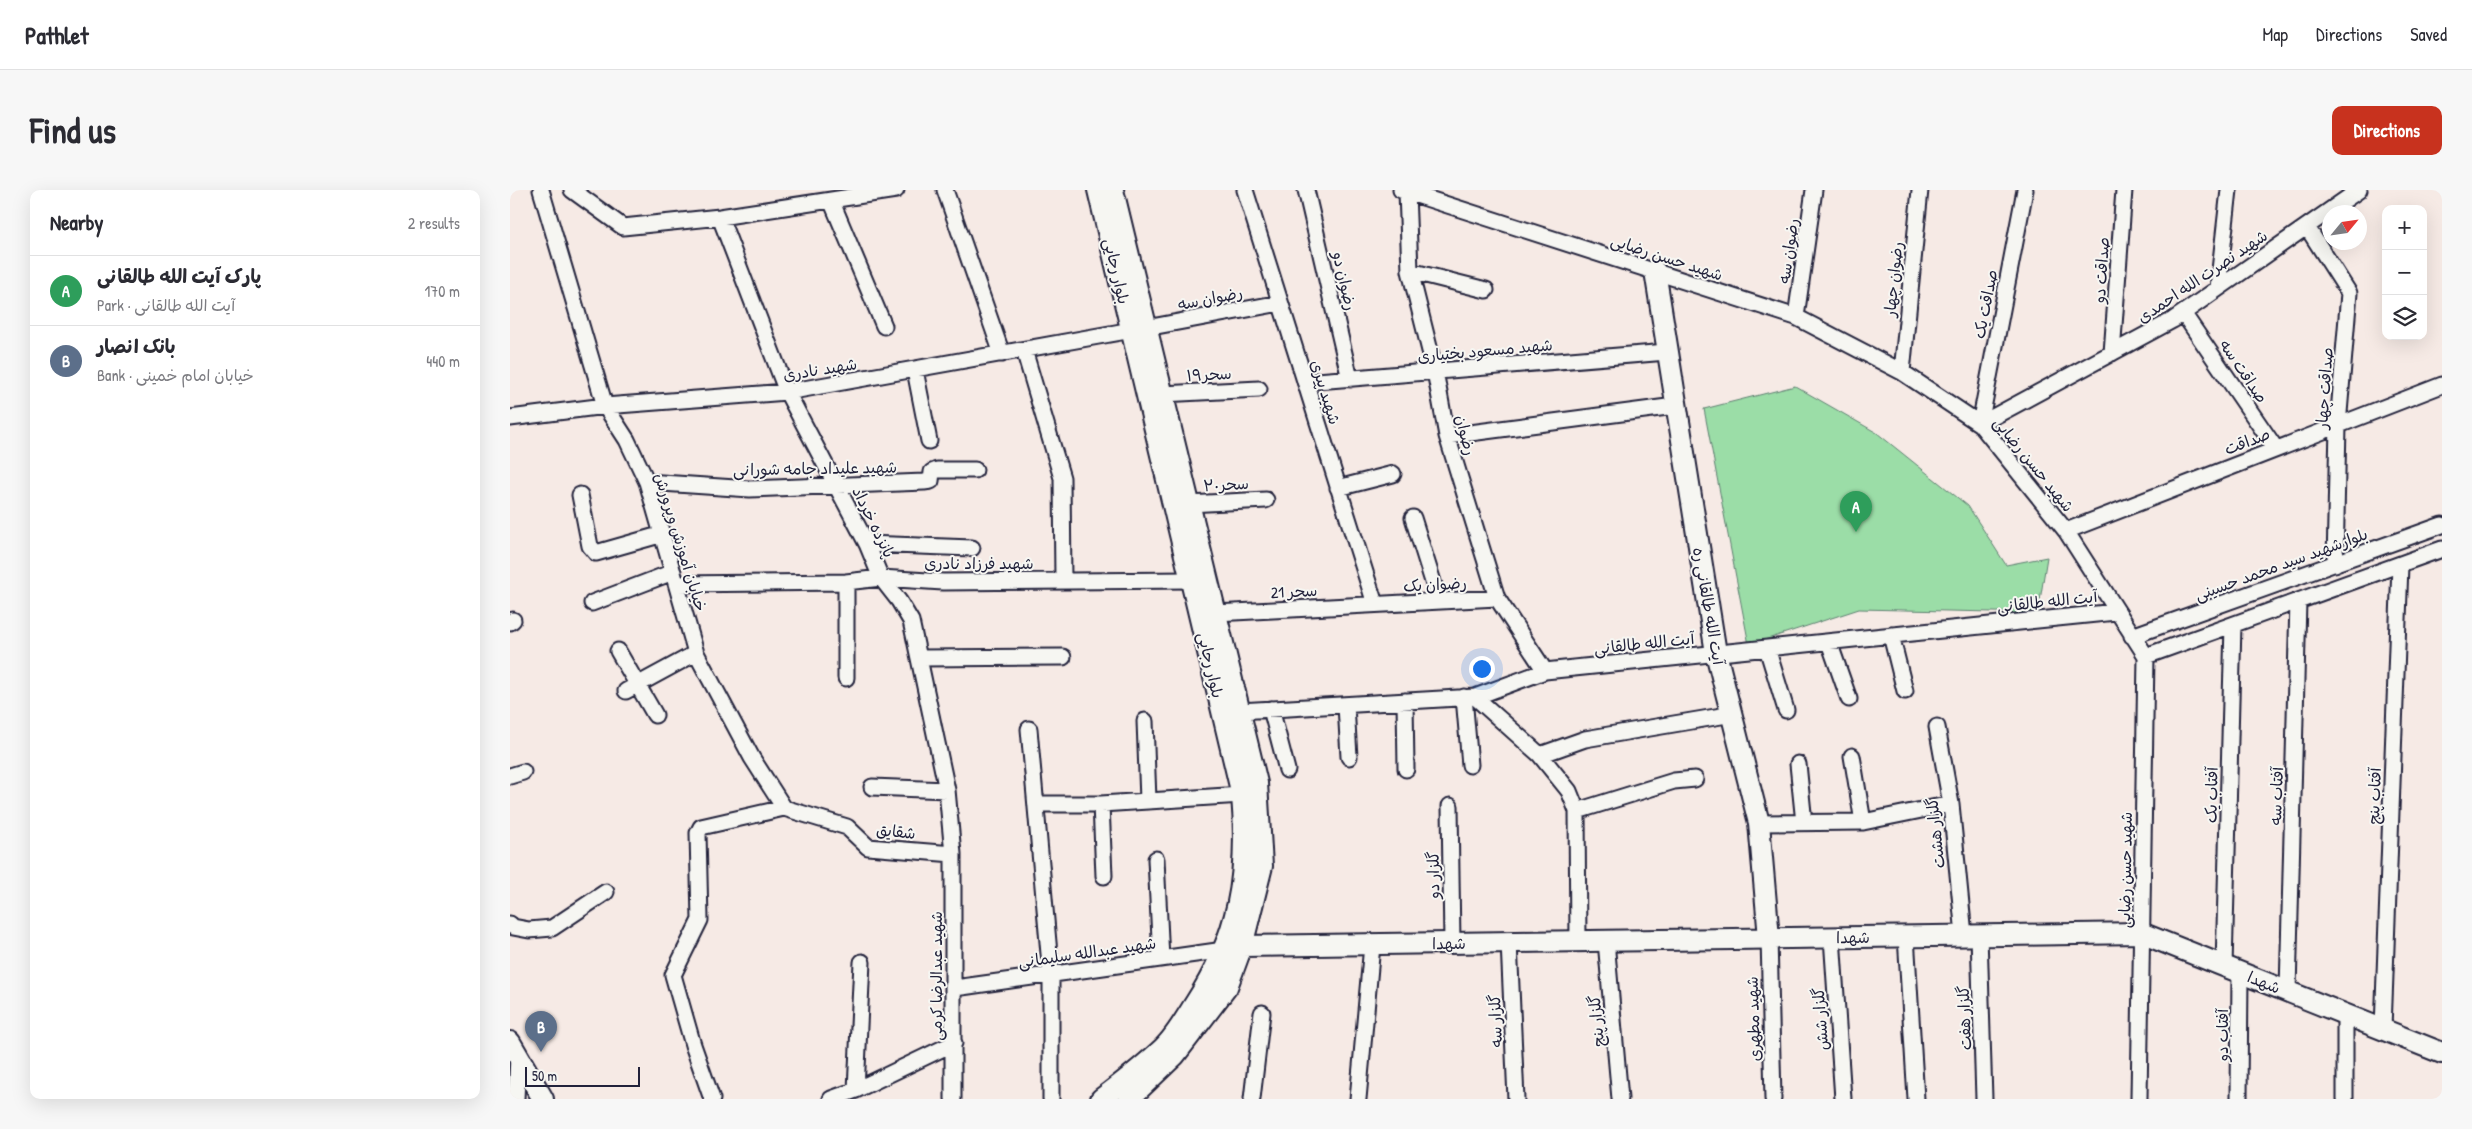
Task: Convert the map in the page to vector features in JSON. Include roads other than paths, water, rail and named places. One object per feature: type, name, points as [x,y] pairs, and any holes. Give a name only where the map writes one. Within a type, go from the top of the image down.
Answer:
[{"type":"street","name":"خیابان آموزش وپرورش","points":[[541,190],[605,406],[627,440],[647,482],[696,652],[752,758],[784,808]]},
{"type":"street","points":[[572,190],[623,228],[720,217],[896,190]]},
{"type":"street","points":[[945,190],[1002,354]]},
{"type":"street","name":"بلوار رجایی","points":[[1111,190],[1191,580],[1242,795],[1244,822],[1243,867],[1227,987],[1200,1024],[1174,1054],[1129,1099]]},
{"type":"street","name":"شهید پیری","points":[[1245,190],[1375,604]]},
{"type":"street","name":"رضوان دو","points":[[1306,190],[1350,379]]},
{"type":"street","name":"رضوان سه","points":[[1796,317],[1814,190]]},
{"type":"street","name":"رضوان چهار","points":[[1902,372],[1920,190]]},
{"type":"street","name":"صداقت یک","points":[[1980,424],[2026,190]]},
{"type":"street","name":"صداقت دو","points":[[2112,353],[2124,190]]},
{"type":"street","points":[[2218,288],[2229,190]]},
{"type":"street","name":"شهید نصرت الله احمدی","points":[[1980,424],[2183,313],[2359,190]]},
{"type":"street","name":"شهید حسن رضایی","points":[[1404,191],[1796,317],[1902,372],[1980,424],[2066,531],[2116,612],[2146,656],[2139,1099]]},
{"type":"street","name":"رضوان","points":[[1404,191],[1410,272],[1435,371],[1447,436],[1497,598],[1544,671]]},
{"type":"street","points":[[832,200],[884,326]]},
{"type":"street","name":"پانزده خرداد","points":[[720,217],[787,392],[867,544],[881,578],[899,601],[911,621],[947,790],[953,854]]},
{"type":"street","name":"صداقت چهار","points":[[2307,227],[2349,293],[2338,425],[2335,564]]},
{"type":"street","name":"آیت الله طالقانی ره","points":[[1655,271],[1675,406],[1716,653],[1733,714],[1758,823],[1769,938]]},
{"type":"street","points":[[1410,272],[1486,290]]},
{"type":"street","name":"رضوان سه","points":[[1139,329],[1280,303]]},
{"type":"street","name":"صداقت سه","points":[[2183,313],[2276,449]]},
{"type":"street","name":"شهید نادری","points":[[510,418],[605,406],[787,392],[1139,329]]},
{"type":"street","name":"بلوار رجایی","points":[[1101,1099],[1164,1047],[1233,948],[1262,866],[1258,783],[1162,394],[1139,329]]},
{"type":"street","points":[[1024,350],[1062,478],[1063,580]]},
{"type":"street","name":"شهید مسعود بختیاری","points":[[1305,382],[1667,352]]},
{"type":"street","points":[[915,370],[929,440]]},
{"type":"street","name":"صداقت","points":[[2066,531],[2442,386]]},
{"type":"street","name":"سحر۱۹","points":[[1162,394],[1258,389]]},
{"type":"street","points":[[1447,436],[1675,406]]},
{"type":"street","name":"شهید علیداد جامه شورانی","points":[[647,482],[750,489],[837,486],[924,482],[930,480],[932,472],[937,470],[975,470]]},
{"type":"street","points":[[1338,488],[1393,474]]},
{"type":"street","points":[[580,496],[590,546],[596,553],[663,534]]},
{"type":"street","name":"سحر۲۰","points":[[1188,504],[1266,500]]},
{"type":"street","points":[[1413,518],[1439,601]]},
{"type":"street","name":"بلوارشهید سید محمد حسینی","points":[[2132,636],[2442,525]]},
{"type":"street","points":[[867,544],[972,548]]},
{"type":"street","points":[[2146,656],[2442,549]]},
{"type":"street","name":"آفتاب پنج","points":[[2383,1030],[2400,565]]},
{"type":"street","points":[[592,603],[675,578]]},
{"type":"street","name":"شهید فرزاد نادری","points":[[675,578],[846,582],[881,578],[943,582],[1191,580]]},
{"type":"street","points":[[846,582],[846,678]]},
{"type":"street","name":"رضوان یک","points":[[1375,604],[1497,598]]},
{"type":"street","name":"آفتاب سه","points":[[2288,991],[2298,601]]},
{"type":"street","name":"سحر 21","points":[[1215,612],[1375,604]]},
{"type":"street","name":"آیت الله طالقانی","points":[[1239,711],[1470,697],[1544,671],[2116,612]]},
{"type":"street","name":"آفتاب یک","points":[[2232,969],[2233,625]]},
{"type":"street","points":[[1891,635],[1905,691]]},
{"type":"street","points":[[1829,642],[1849,700]]},
{"type":"street","points":[[1767,648],[1786,710]]},
{"type":"street","points":[[618,651],[631,688],[655,715]]},
{"type":"street","points":[[631,688],[696,652]]},
{"type":"street","points":[[920,658],[1063,657]]},
{"type":"street","points":[[1470,697],[1540,755],[1569,791],[1577,811],[1578,941]]},
{"type":"street","points":[[1470,697],[1470,765]]},
{"type":"street","points":[[1405,701],[1406,769]]},
{"type":"street","points":[[1346,704],[1349,756]]},
{"type":"street","points":[[1271,709],[1287,770]]},
{"type":"street","points":[[1540,755],[1585,739],[1733,714]]},
{"type":"street","points":[[1145,721],[1148,800]]},
{"type":"street","name":"گلزار هشت","points":[[1937,727],[1971,935]]},
{"type":"street","points":[[1029,729],[1051,976],[1052,1099]]},
{"type":"street","points":[[1852,756],[1862,822]]},
{"type":"street","points":[[1798,764],[1804,823]]},
{"type":"street","points":[[1577,811],[1674,781],[1695,779]]},
{"type":"street","points":[[872,788],[947,790]]},
{"type":"street","points":[[1036,804],[1101,804],[1242,795]]},
{"type":"street","points":[[1101,804],[1104,876]]},
{"type":"street","points":[[1758,823],[1862,822],[1951,804]]},
{"type":"street","name":"گلزار دو","points":[[1450,806],[1452,943]]},
{"type":"street","points":[[712,1099],[693,1044],[673,975],[700,920],[698,833],[701,826],[709,823],[784,808]]},
{"type":"street","name":"شقایق","points":[[784,808],[847,827],[868,847],[953,854]]},
{"type":"street","name":"شهید عبدالرضا کرمی","points":[[953,854],[955,988],[953,1099]]},
{"type":"street","points":[[1156,859],[1161,959]]},
{"type":"street","points":[[510,924],[513,927],[529,930],[552,928],[606,892]]},
{"type":"street","name":"شهدا","points":[[1233,948],[1372,944],[2142,933],[2442,1053]]},
{"type":"street","name":"گلزار هفت","points":[[1971,935],[1984,1099]]},
{"type":"street","points":[[1906,936],[1916,1099]]},
{"type":"street","name":"گلزار شش","points":[[1832,937],[1843,1099]]},
{"type":"street","name":"شهید مطهری","points":[[1769,938],[1773,1099]]},
{"type":"street","name":"گلزار پنج","points":[[1606,941],[1620,1099]]},
{"type":"street","name":"گلزار سه","points":[[1509,942],[1516,1099]]},
{"type":"street","points":[[1358,1099],[1372,944]]},
{"type":"street","name":"شهید عبدالله سلیمانی","points":[[955,988],[1051,976],[1233,948]]},
{"type":"street","points":[[856,1090],[862,962]]},
{"type":"street","name":"آفتاب دو","points":[[2232,969],[2239,1099]]},
{"type":"street","points":[[1252,1099],[1262,1013]]},
{"type":"street","points":[[2345,1014],[2345,1099]]},
{"type":"street","points":[[831,1099],[856,1090],[954,1043]]},
{"type":"street","points":[[513,1049],[516,1099]]},
{"type":"street","points":[[513,1049],[543,1099]]},
{"type":"place","name":"پارک آیت الله طالقانی","points":[[1856,532]]},
{"type":"place","name":"بانک انصار","points":[[541,1052]]}]
